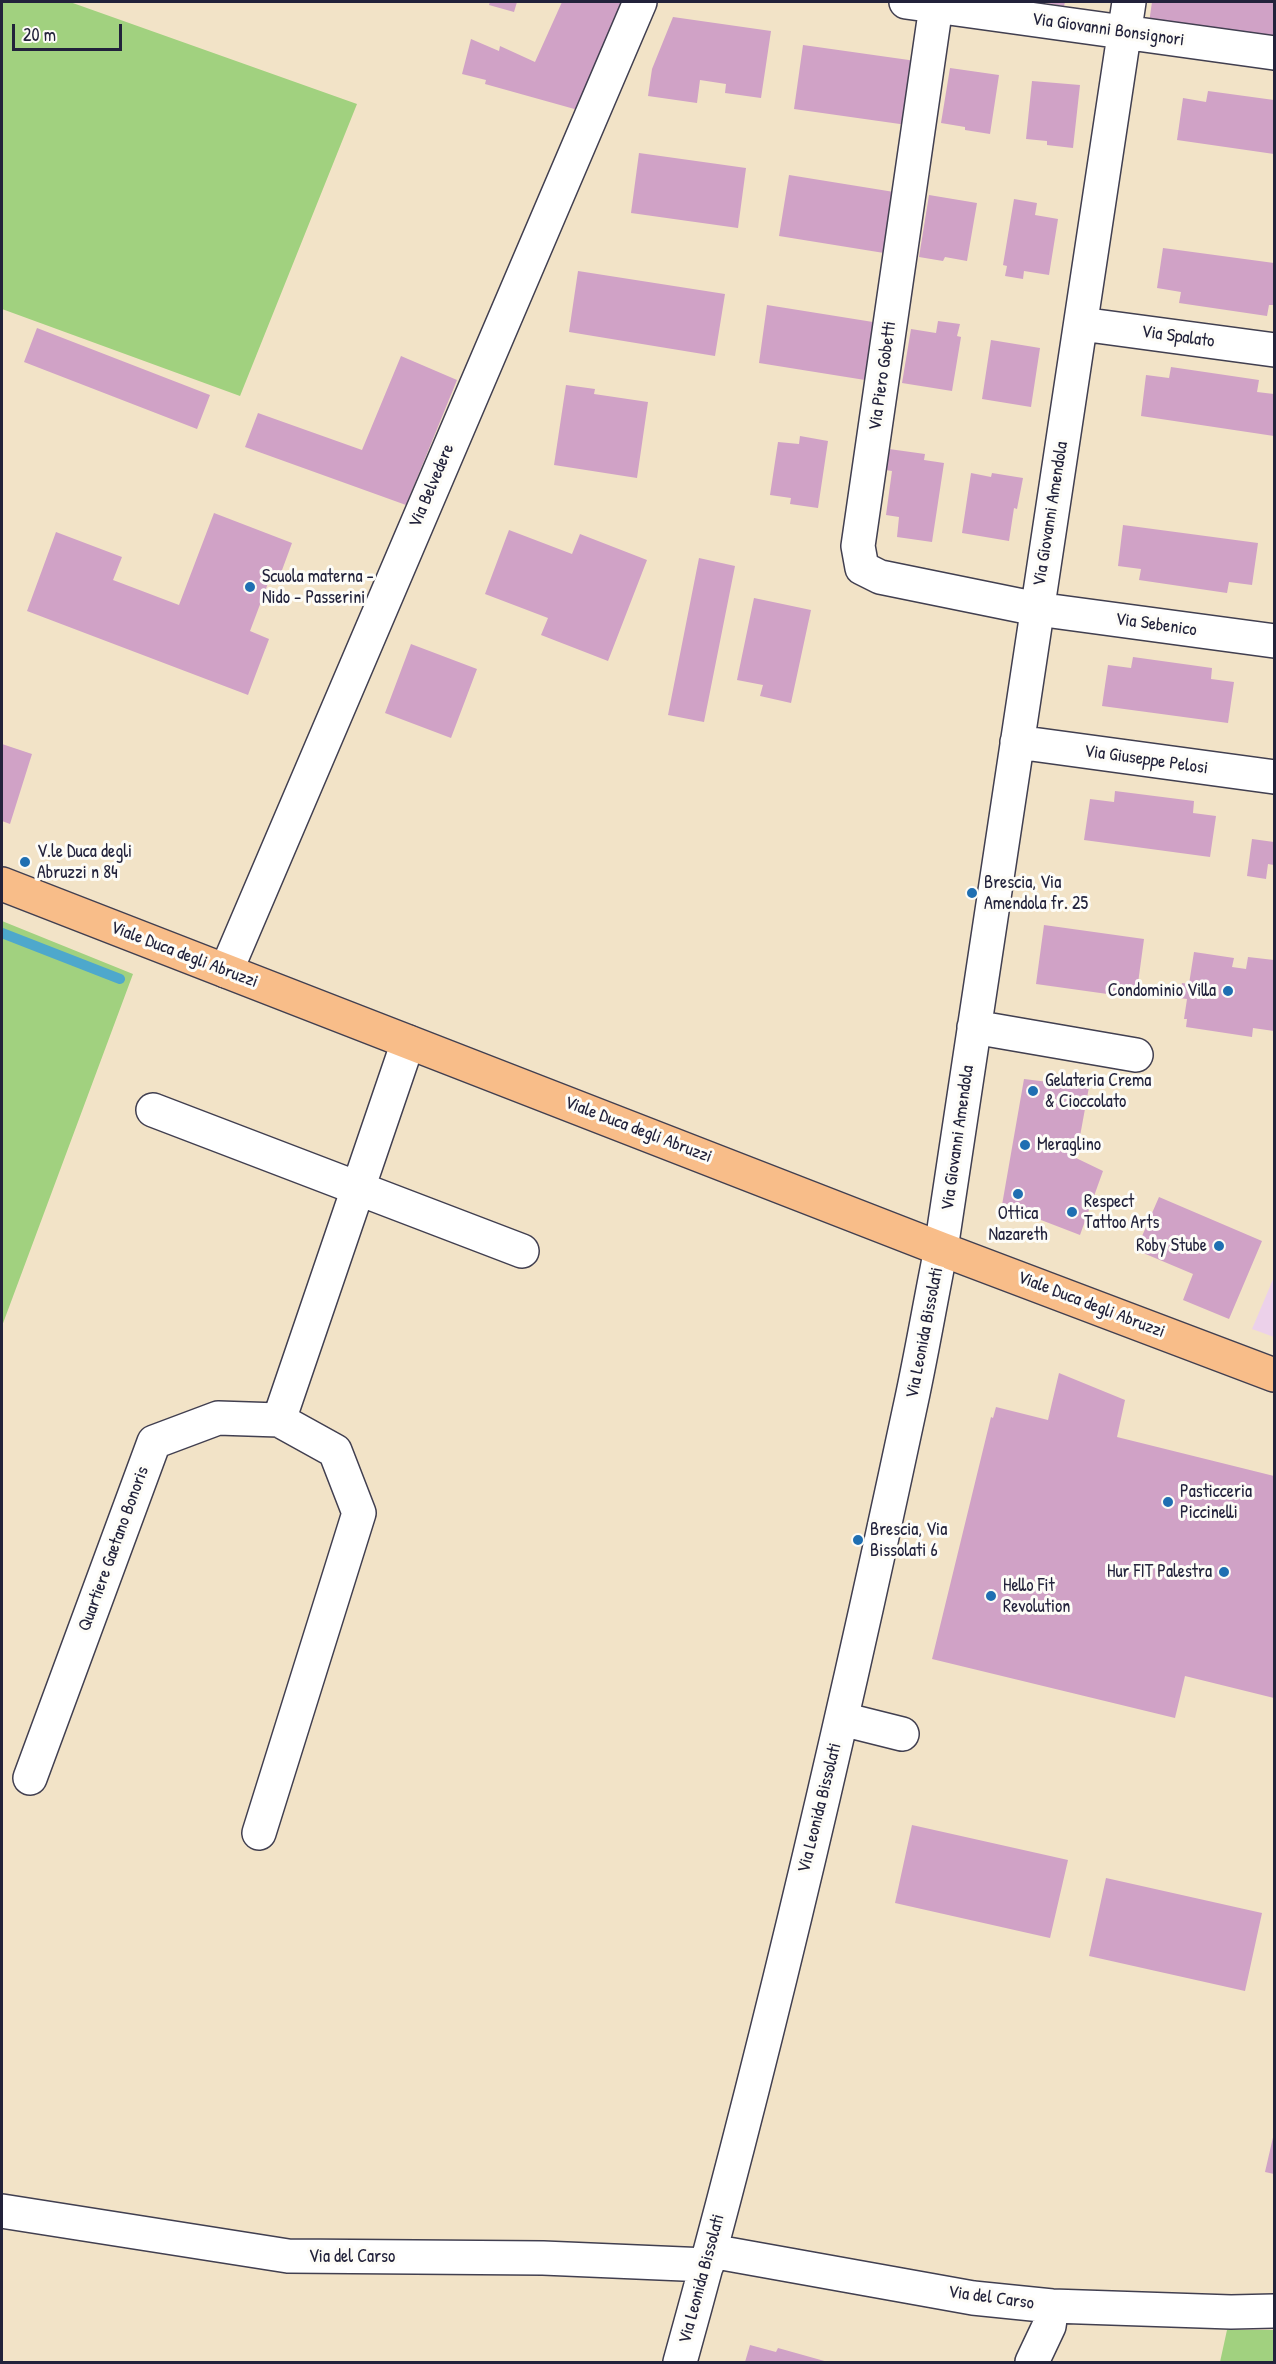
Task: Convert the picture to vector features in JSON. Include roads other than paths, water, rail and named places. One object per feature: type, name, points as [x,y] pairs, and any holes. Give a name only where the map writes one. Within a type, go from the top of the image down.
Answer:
[{"type":"main road","name":"Viale Duca degli Abruzzi","points":[[2,884],[941,1249],[1275,1375]]},
{"type":"street","name":"Via Belvedere","points":[[226,971],[640,2]]},
{"type":"street","name":"Via Giovanni Bonsignori","points":[[921,4],[1126,17],[1275,53]]},
{"type":"street","name":"Via Piero Gobetti","points":[[921,4],[858,546],[862,568],[880,577],[1037,609]]},
{"type":"street","name":"Via Giovanni Amendola","points":[[941,1249],[1126,17]]},
{"type":"street","name":"Via Spalato","points":[[1081,324],[1275,350]]},
{"type":"street","name":"Via Sebenico","points":[[1037,609],[1275,641]]},
{"type":"street","name":"Via Giuseppe Pelosi","points":[[1017,742],[1275,777]]},
{"type":"street","points":[[974,1027],[1136,1055]]},
{"type":"street","points":[[279,1420],[408,1042]]},
{"type":"street","points":[[153,1110],[522,1251]]},
{"type":"street","name":"Via Leonida Bissolati","points":[[680,2362],[709,2258],[842,1719],[910,1409],[941,1249]]},
{"type":"street","name":"Quartiere Gaetano Bonoris","points":[[30,1778],[154,1442],[218,1418],[279,1420],[335,1451],[359,1513],[258,1833]]},
{"type":"street","points":[[842,1719],[902,1734]]},
{"type":"street","name":"Via del Carso","points":[[3,2217],[288,2256],[709,2258],[973,2298],[1052,2306],[1231,2312],[1275,2311]]},
{"type":"street","points":[[1032,2362],[1049,2326],[1052,2306]]},
{"type":"waterway","points":[[2,933],[120,979]]},
{"type":"place","name":"Scuola materna - Nido - Passerini","points":[[250,587]]},
{"type":"place","name":"V.le Duca degli Abruzzi n 84","points":[[25,862]]},
{"type":"place","name":"Brescia, Via Amendola fr. 25","points":[[972,893]]},
{"type":"place","name":"Condominio Villa","points":[[1228,991]]},
{"type":"place","name":"Gelateria Crema & Cioccolato","points":[[1033,1091]]},
{"type":"place","name":"Meraglino","points":[[1025,1145]]},
{"type":"place","name":"Ottica Nazareth","points":[[1018,1194]]},
{"type":"place","name":"Respect Tattoo Arts","points":[[1072,1212]]},
{"type":"place","name":"Roby Stube","points":[[1219,1246]]},
{"type":"place","name":"Pasticceria Piccinelli","points":[[1168,1502]]},
{"type":"place","name":"Brescia, Via Bissolati 6","points":[[858,1540]]},
{"type":"place","name":"Hur FIT Palestra","points":[[1224,1572]]},
{"type":"place","name":"Hello Fit Revolution","points":[[991,1596]]}]
